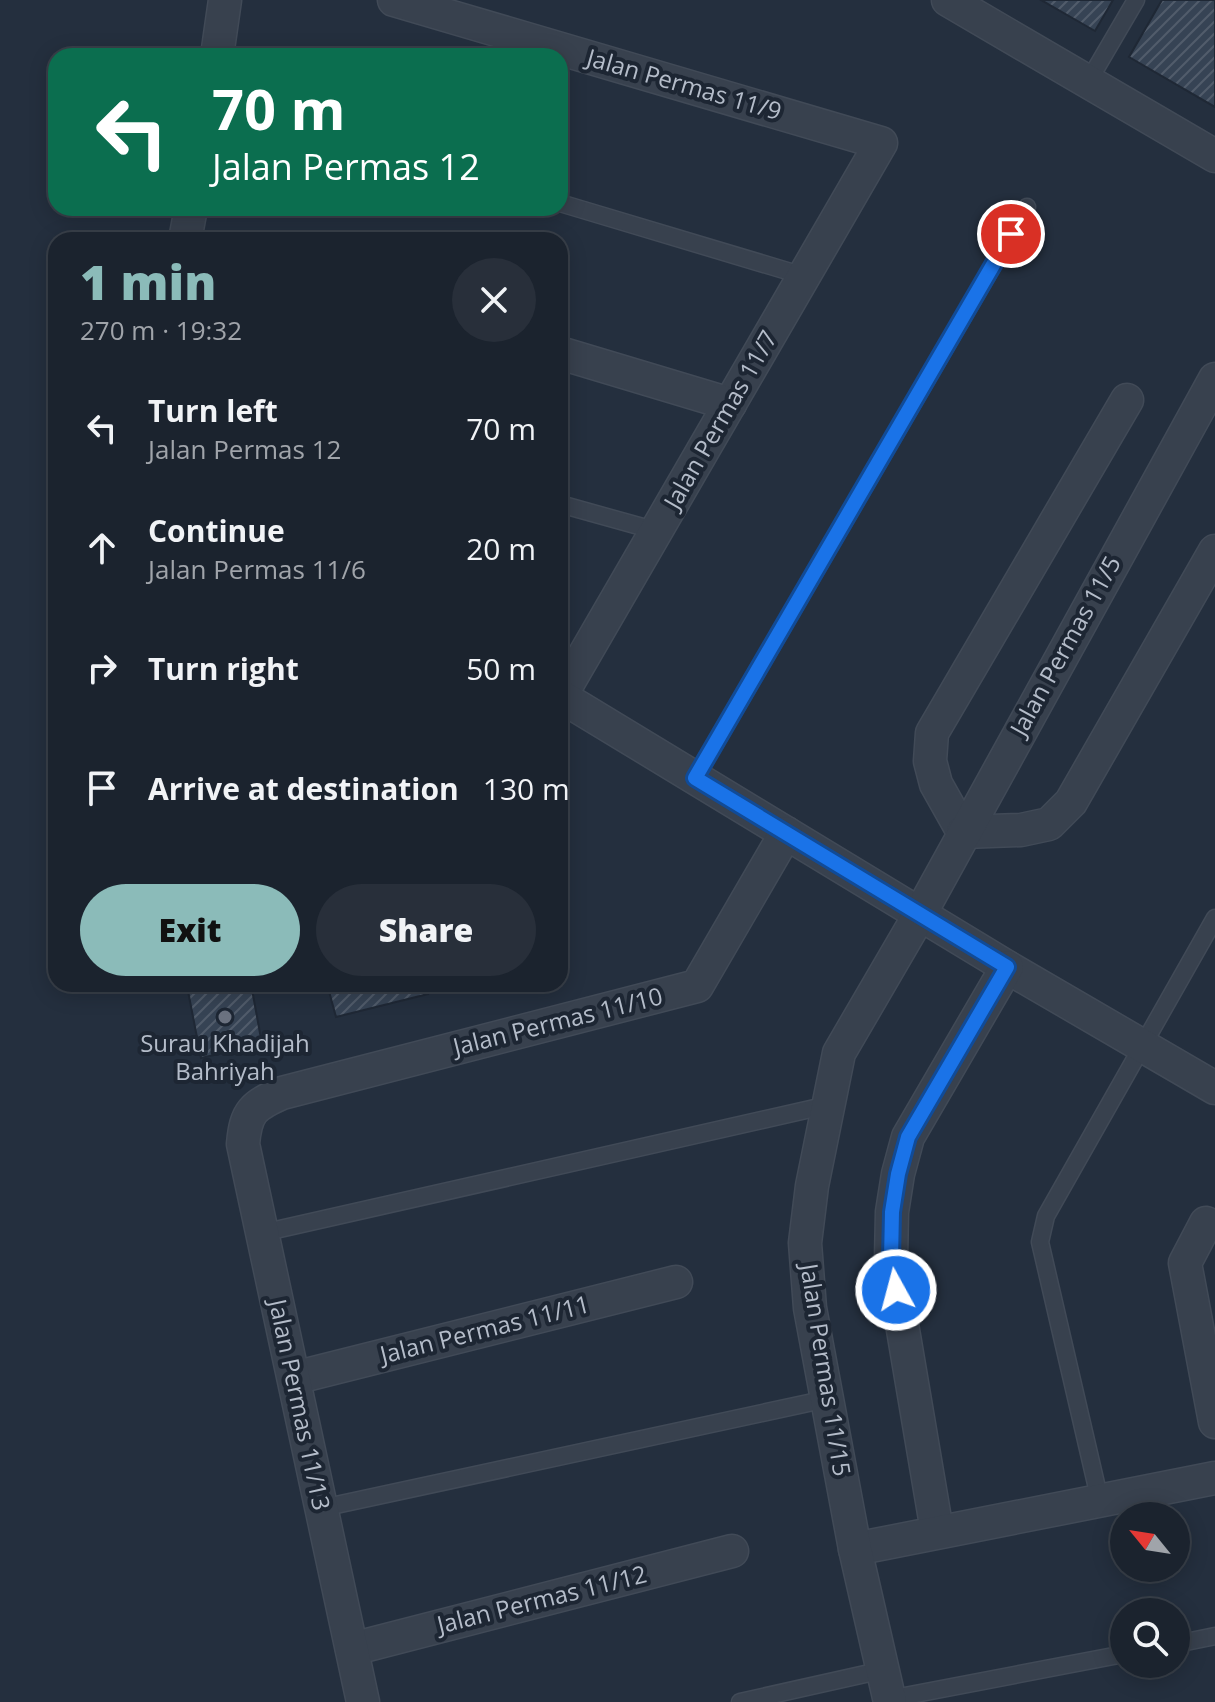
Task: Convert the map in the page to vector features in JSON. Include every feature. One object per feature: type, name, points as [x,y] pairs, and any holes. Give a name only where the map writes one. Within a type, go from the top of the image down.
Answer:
[{"type":"street","points":[[218,48],[225,0]]},
{"type":"street","name":"Jalan Permas 11/9","points":[[394,0],[557,48]]},
{"type":"street","points":[[948,0],[1215,156]]},
{"type":"street","name":"Jalan Permas 11/9","points":[[568,51],[881,143]]},
{"type":"street","name":"Jalan Permas 11/7","points":[[568,683],[881,143]]},
{"type":"street","points":[[568,355],[730,404]]},
{"type":"street","name":"Jalan Permas 11/5","points":[[920,914],[1215,379]]},
{"type":"street","points":[[1127,400],[932,733],[930,761],[936,784],[963,832],[1021,830],[1049,824],[1071,802],[1215,551]]},
{"type":"street","points":[[568,702],[1007,967],[1215,1088]]},
{"type":"street","name":"Jalan Permas 11/10","points":[[251,1110],[282,1093],[697,986],[786,833]]},
{"type":"street","name":"Jalan Permas 11/15","points":[[887,1690],[855,1549],[810,1308],[805,1243],[812,1186],[839,1053],[920,914]]},
{"type":"street","points":[[937,1531],[891,1259],[892,1212],[908,1137],[1007,967]]},
{"type":"street","name":"Jalan Permas 11/13","points":[[251,1110],[245,1125],[243,1144],[363,1702]]},
{"type":"street","points":[[1206,1223],[1185,1263],[1215,1422]]},
{"type":"street","name":"Jalan Permas 11/11","points":[[294,1378],[676,1282]]},
{"type":"street","points":[[855,1549],[1215,1478]]},
{"type":"street","name":"Jalan Permas 11/12","points":[[352,1649],[732,1551]]},
{"type":"lane","points":[[1088,82],[1136,0]]},
{"type":"lane","points":[[568,205],[804,276]]},
{"type":"lane","points":[[695,778],[1027,207]]},
{"type":"lane","points":[[568,506],[657,531]]},
{"type":"lane","points":[[1100,1501],[1040,1242],[1046,1216],[1215,918]]},
{"type":"lane","points":[[262,1233],[828,1105]]},
{"type":"lane","points":[[322,1508],[827,1399]]},
{"type":"lane","points":[[1190,1641],[1215,1636]]},
{"type":"lane","points":[[740,1702],[887,1690],[1110,1656]]},
{"type":"building","points":[[1041,0],[1113,0],[1095,31]]},
{"type":"building","points":[[1162,0],[1215,0],[1215,107],[1129,57]]},
{"type":"building","name":"Surau Khadijah Bahriyah","points":[[188,992],[252,992],[262,1044],[201,1058]]},
{"type":"building","points":[[329,992],[428,994],[336,1017]]},
{"type":"place","name":"Surau Khadijah Bahriyah","points":[[225,1017]]},
{"type":"route","points":[[896,1290],[891,1259],[892,1212],[908,1137],[1007,967],[695,778],[1011,234]]}]
